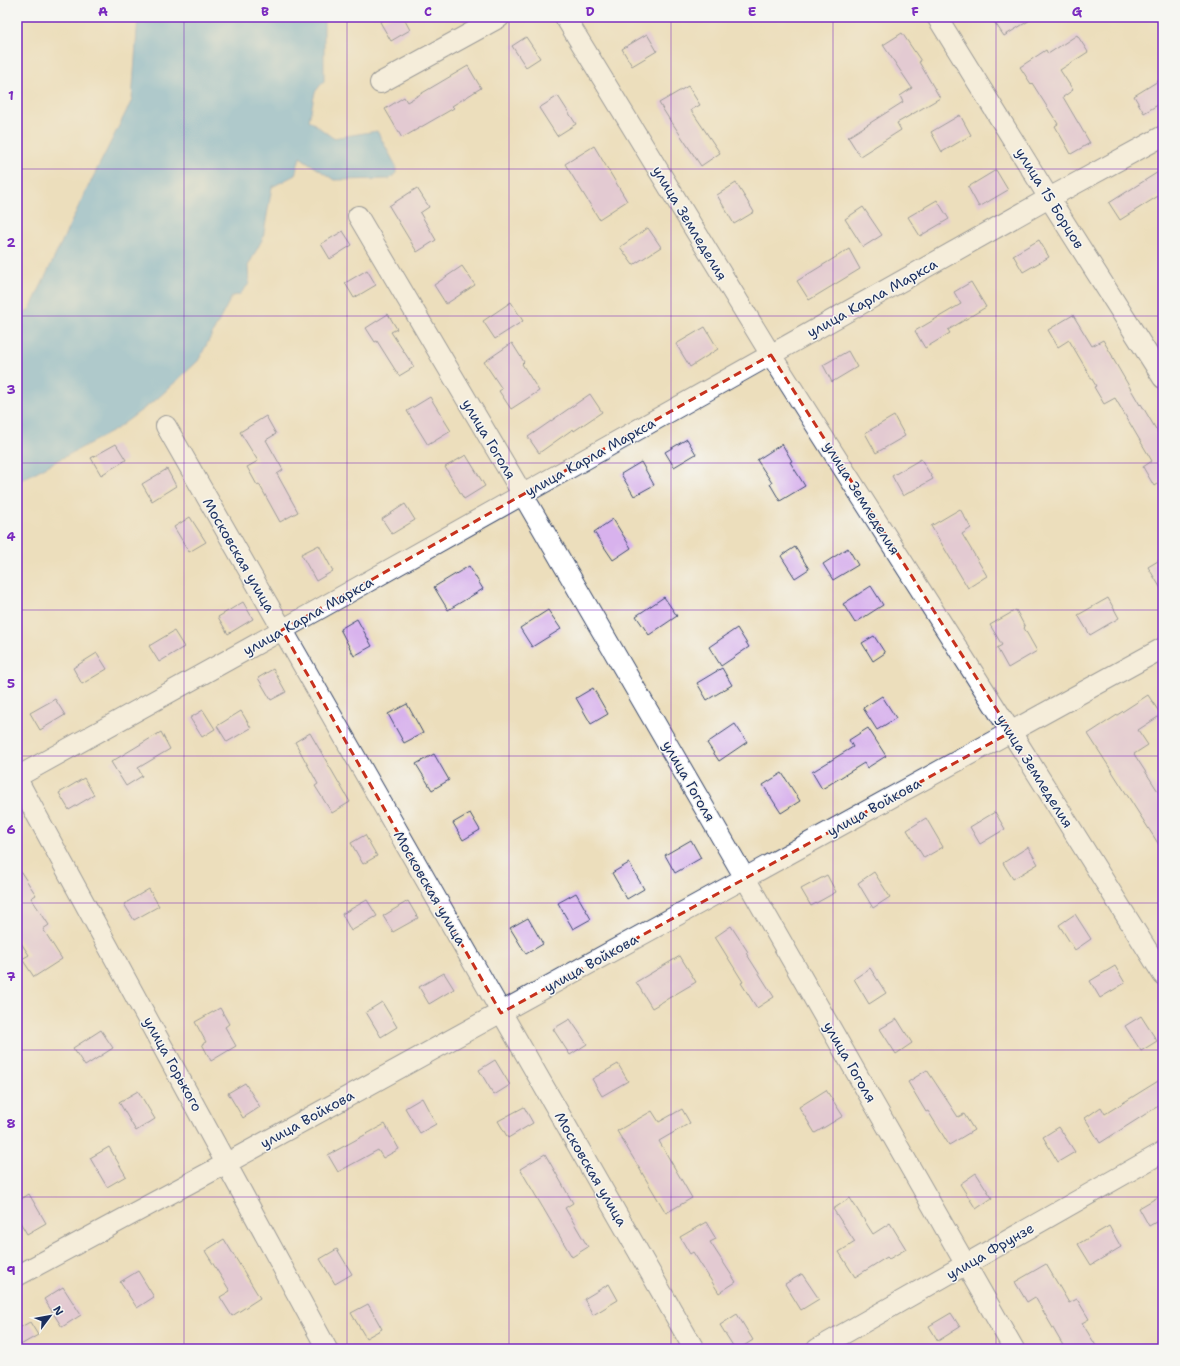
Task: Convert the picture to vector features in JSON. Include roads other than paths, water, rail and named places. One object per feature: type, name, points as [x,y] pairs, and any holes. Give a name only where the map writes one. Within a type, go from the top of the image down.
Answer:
[{"type":"street","points":[[380,83],[500,17]]},
{"type":"street","name":"улица Земледелия","points":[[565,17],[771,355],[1011,732],[1163,975]]},
{"type":"street","name":"улица 15 Борцов","points":[[938,17],[1163,378]]},
{"type":"street","name":"улица Карла Маркса","points":[[17,778],[1163,136]]},
{"type":"street","name":"улица Гоголя","points":[[358,216],[745,878],[1014,1349]]},
{"type":"street","name":"Московская улица","points":[[166,426],[694,1349]]},
{"type":"street","name":"улица Войкова","points":[[17,1276],[501,1013],[1163,648]]},
{"type":"street","name":"улица Горького","points":[[17,778],[327,1349]]},
{"type":"street","name":"улица Фрунзе","points":[[817,1349],[1163,1152]]},
{"type":"water","points":[[138,17],[324,17],[324,81],[315,92],[309,120],[333,138],[377,131],[396,166],[396,173],[390,179],[334,180],[300,157],[295,175],[272,187],[263,238],[248,266],[249,284],[239,295],[232,296],[198,361],[158,398],[115,430],[17,482],[17,318],[30,309],[82,199],[132,100]]}]
